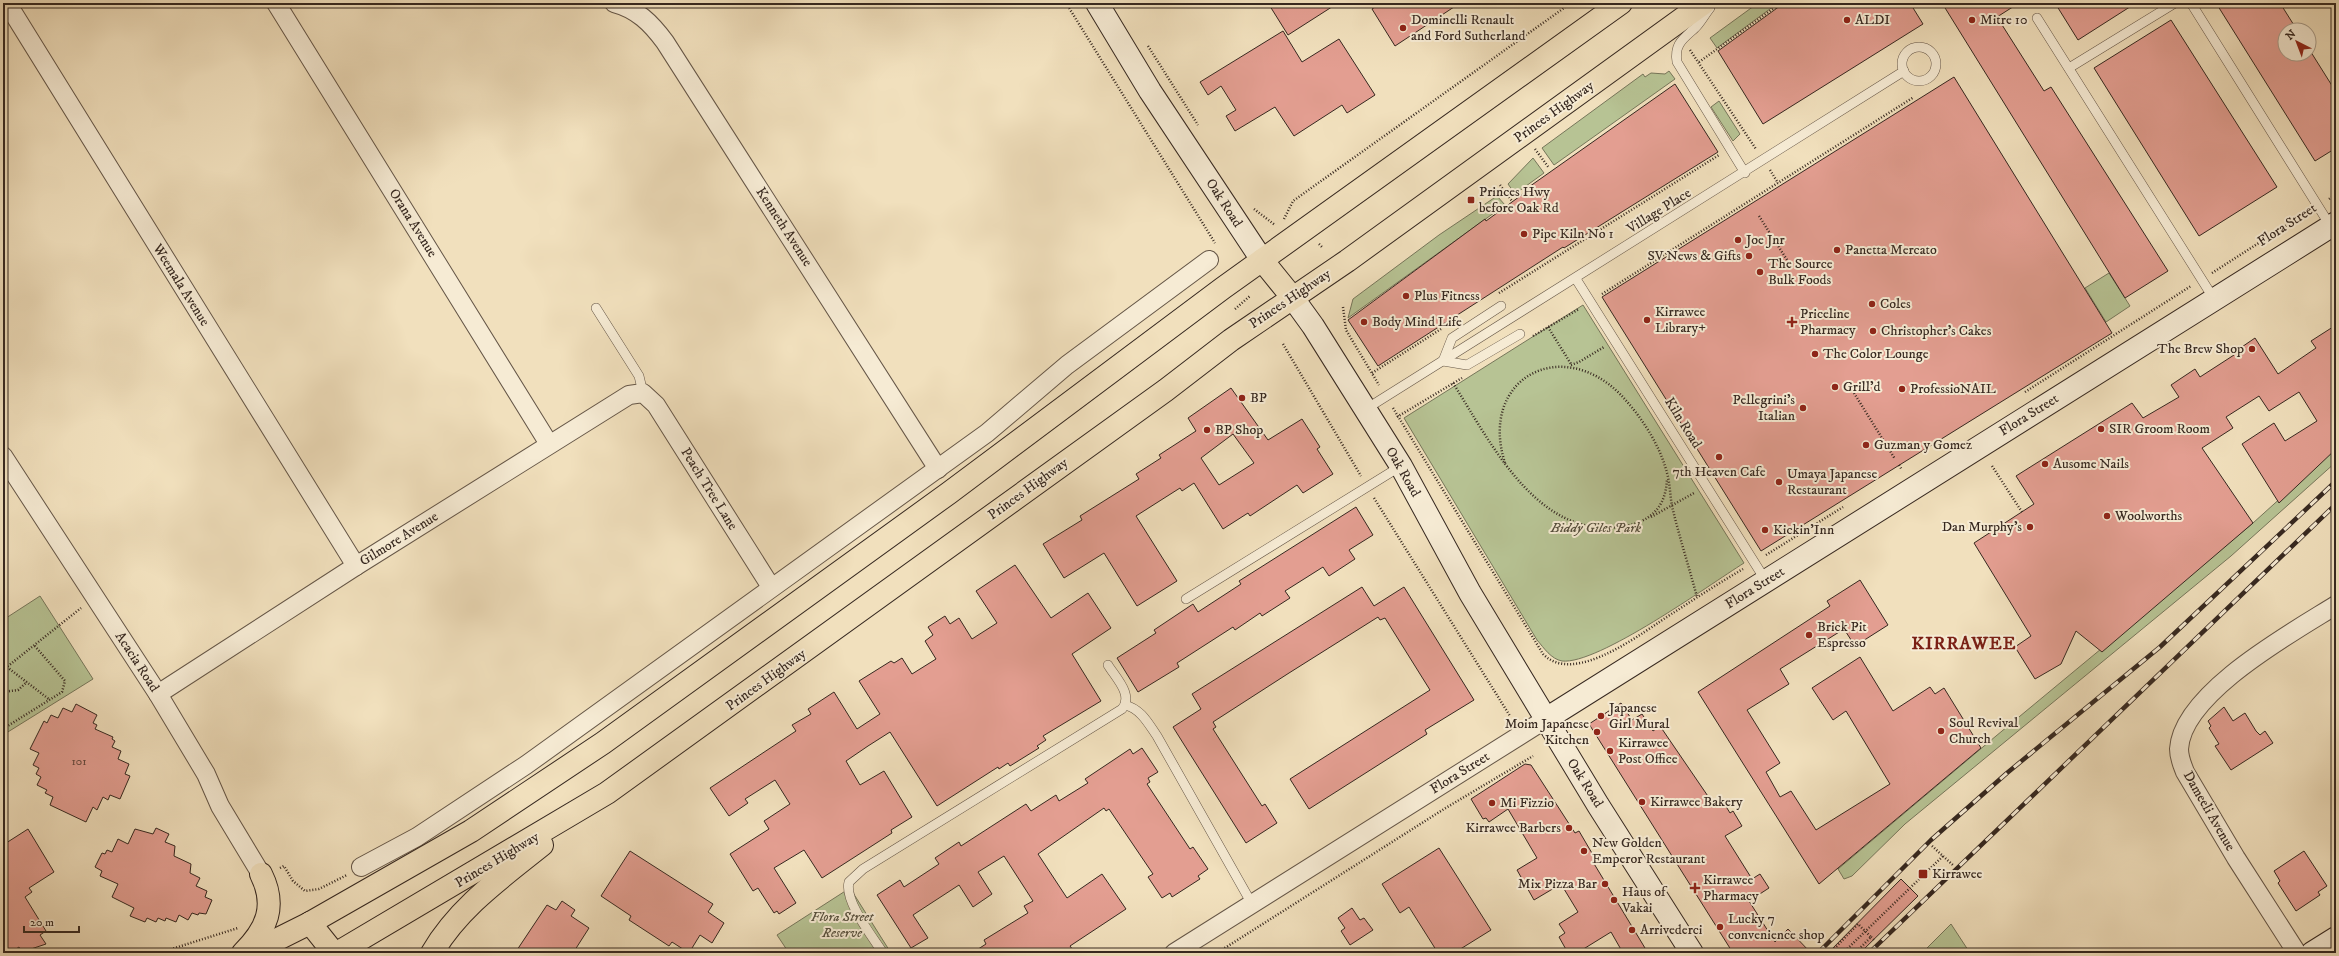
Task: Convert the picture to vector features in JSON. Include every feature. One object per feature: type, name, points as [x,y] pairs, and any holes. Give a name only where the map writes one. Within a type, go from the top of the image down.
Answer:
[{"type":"main road","points":[[250,953],[310,923],[471,831],[603,743],[949,493],[1262,260],[1621,3]]},
{"type":"main road","name":"Princes Highway","points":[[337,953],[607,793],[1292,297],[1359,252],[1704,3]]},
{"type":"main road","name":"Oak Road","points":[[1262,260],[1292,297]]},
{"type":"main road","points":[[432,953],[446,931],[472,902],[607,793]]},
{"type":"main road","points":[[243,953],[256,938],[270,908],[268,873]]},
{"type":"main road","points":[[310,923],[315,953]]},
{"type":"main road","points":[[310,923],[334,953]]},
{"type":"street","name":"Weemala Avenue","points":[[7,3],[356,566]]},
{"type":"street","name":"Orana Avenue","points":[[276,3],[549,444]]},
{"type":"street","name":"Kenneth Avenue","points":[[614,3],[640,14],[665,42],[938,468]]},
{"type":"street","name":"Oak Road","points":[[1097,3],[1150,91],[1262,260]]},
{"type":"street","name":"Flora Street","points":[[1174,953],[2333,225]]},
{"type":"street","points":[[361,867],[417,837],[526,765],[771,587],[987,434],[1067,365],[1214,253]]},
{"type":"street","name":"Oak Road","points":[[1292,297],[1401,466],[1470,593],[1546,719],[1692,953]]},
{"type":"street","name":"Gilmore Avenue","points":[[158,694],[549,444],[629,395],[643,394]]},
{"type":"street","name":"Peach Tree Lane","points":[[643,394],[656,405],[771,587]]},
{"type":"street","name":"Acacia Road","points":[[3,456],[63,551],[95,596],[158,694],[206,774],[220,806],[268,873]]},
{"type":"street","name":"Dameeli Avenue","points":[[2297,953],[2185,772],[2179,758],[2179,748],[2192,716],[2213,692],[2275,643],[2336,605]]},
{"type":"street","points":[[2312,953],[2336,938]]},
{"type":"lane","points":[[1713,3],[1700,22],[1677,46],[1677,62],[1745,173]]},
{"type":"lane","points":[[2069,68],[2175,3]]},
{"type":"lane","points":[[2190,3],[2317,206],[2333,225]]},
{"type":"lane","points":[[2037,18],[2214,299]]},
{"type":"lane","name":"Village Place","points":[[1366,410],[1386,396],[1745,173],[1904,71]]},
{"type":"lane","name":"Kiln Road","points":[[1576,279],[1766,581]]},
{"type":"lane","points":[[1501,306],[1452,338],[1443,361],[1467,364],[1524,337]]},
{"type":"lane","points":[[596,308],[639,376],[643,394]]},
{"type":"lane","points":[[1186,599],[1366,486],[1401,466]]},
{"type":"lane","points":[[1108,665],[1126,694],[1125,705]]},
{"type":"lane","points":[[1125,705],[1136,709],[1146,720],[1252,904]]},
{"type":"lane","points":[[882,953],[852,905],[848,894],[849,882],[863,869],[1125,705]]},
{"type":"path","points":[[1066,3],[1214,253]]},
{"type":"path","points":[[1252,205],[1256,211],[1274,226],[1283,220],[1293,201],[1570,3]]},
{"type":"path","points":[[1699,62],[1781,3]]},
{"type":"path","points":[[1146,42],[1200,127]]},
{"type":"path","points":[[1692,52],[1778,183]]},
{"type":"path","points":[[1524,337],[1548,327],[1591,301],[1751,202],[1778,183],[1914,97]]},
{"type":"path","points":[[1535,148],[1549,168]]},
{"type":"path","points":[[1492,297],[1718,155],[1722,161]]},
{"type":"path","points":[[1500,185],[1512,201]]},
{"type":"path","name":"Flora Street","points":[[2022,394],[2336,194]]},
{"type":"path","points":[[1759,216],[1789,263]]},
{"type":"path","points":[[1235,309],[1250,296]]},
{"type":"path","name":"Oak Road","points":[[1343,307],[1346,330],[1543,654],[1552,661],[1564,664]]},
{"type":"path","points":[[1372,373],[1445,327]]},
{"type":"path","points":[[1548,327],[1573,368]]},
{"type":"path","points":[[1571,365],[1580,362],[1615,340]]},
{"type":"path","points":[[1283,344],[1366,486],[1510,716]]},
{"type":"path","points":[[1505,463],[1500,447],[1499,423],[1501,411],[1511,392],[1525,378],[1544,369],[1558,366],[1573,368],[1597,376],[1621,395],[1652,438],[1659,451],[1667,474],[1672,506],[1697,597]]},
{"type":"path","points":[[1398,417],[1466,375]]},
{"type":"path","points":[[1453,383],[1519,484],[1557,513],[1576,523],[1597,528],[1620,527],[1649,518],[1672,506]]},
{"type":"path","points":[[1854,393],[1895,458]]},
{"type":"path","points":[[1899,465],[1902,470]]},
{"type":"path","points":[[1898,473],[1909,466]]},
{"type":"path","points":[[1992,466],[2022,512]]},
{"type":"path","points":[[1649,518],[1658,509],[1666,495],[1667,474]]},
{"type":"path","name":"Flora Street","points":[[1564,664],[1588,661],[1615,650],[1697,597],[1849,503]]},
{"type":"path","points":[[1555,517],[1557,513]]},
{"type":"path","points":[[1641,521],[1642,525]]},
{"type":"path","points":[[3,670],[95,596]]},
{"type":"path","points":[[3,726],[6,728],[62,692],[64,682],[34,645]]},
{"type":"path","points":[[7,667],[50,700]]},
{"type":"path","points":[[3,692],[18,690],[27,682]]},
{"type":"path","name":"Flora Street","points":[[1217,953],[1444,809],[1533,756]]},
{"type":"path","points":[[1932,846],[1954,866]]},
{"type":"path","points":[[1843,953],[1943,856]]},
{"type":"path","points":[[268,873],[284,866],[299,888],[312,890],[319,889],[361,867]]},
{"type":"path","points":[[159,953],[239,928],[242,921]]},
{"type":"path","points":[[1854,921],[1875,941]]},
{"type":"path","points":[[1830,953],[1858,924]]},
{"type":"path","points":[[1855,953],[1871,937]]},
{"type":"path","points":[[1799,953],[1802,950],[1806,953]]},
{"type":"green space","points":[[1758,3],[1778,3],[1717,48],[1710,38]]},
{"type":"green space","points":[[1669,71],[1675,79],[1554,165],[1542,148],[1643,74],[1645,77],[1651,73],[1665,74]]},
{"type":"green space","points":[[1719,101],[1740,134],[1733,141],[1711,107]]},
{"type":"green space","points":[[1533,158],[1544,173],[1515,194],[1508,184]]},
{"type":"green space","points":[[1497,196],[1505,205],[1348,318],[1353,299],[1439,235]]},
{"type":"green space","points":[[2109,273],[2130,306],[2106,322],[2085,288]]},
{"type":"green space","name":"Biddy Giles Park","points":[[1583,305],[1744,563],[1681,605],[1626,638],[1579,659],[1562,661],[1551,656],[1537,640],[1404,418]]},
{"type":"green space","points":[[2336,448],[2336,462],[2231,556],[1905,824],[1852,876],[1844,879],[1838,869],[2253,523]]},
{"type":"green space","points":[[40,596],[93,679],[3,735],[3,620]]},
{"type":"green space","name":"Flora Street Reserve","points":[[850,888],[891,953],[789,953],[777,935]]},
{"type":"green space","points":[[1951,924],[1970,953],[1922,953]]},
{"type":"building","points":[[1268,3],[1338,3],[1288,35]]},
{"type":"building","name":"Dominelli Renault and Ford Sutherland","points":[[1381,3],[1460,3],[1395,46],[1372,9]]},
{"type":"building","points":[[1784,3],[1910,3],[1923,24],[1763,124],[1718,51]]},
{"type":"building","points":[[1942,3],[2019,3],[1997,17],[2044,91],[2051,87],[2168,271],[2125,298]]},
{"type":"building","points":[[2055,3],[2136,3],[2078,40]]},
{"type":"building","points":[[2216,3],[2280,3],[2292,22],[2277,22],[2277,62],[2317,62],[2336,92],[2336,148],[2315,161]]},
{"type":"building","points":[[2171,20],[2277,187],[2199,236],[2094,68]]},
{"type":"building","points":[[1283,31],[1302,62],[1339,39],[1375,95],[1347,113],[1342,105],[1294,136],[1275,107],[1235,131],[1226,116],[1236,110],[1221,86],[1208,95],[1200,82]]},
{"type":"building","points":[[1954,77],[2112,333],[1761,551],[1602,297]]},
{"type":"building","points":[[1675,84],[1718,152],[1564,248],[1563,247],[1378,366],[1348,320],[1485,219],[1486,221],[1527,191],[1526,189]]},
{"type":"building","points":[[2336,325],[2336,449],[2279,503],[2242,444],[2274,423],[2285,441],[2317,421],[2299,392],[2269,411],[2259,396],[2226,417],[2233,428],[2202,448],[2253,523],[2102,652],[2076,631],[2061,664],[2035,679],[2015,647],[2031,636],[1974,543],[2034,504],[2016,476],[2132,403],[2143,418],[2179,397],[2171,385],[2195,369],[2200,377],[2234,355],[2233,353],[2255,338],[2278,374],[2316,348],[2311,341]]},
{"type":"building","points":[[1231,388],[1268,440],[1302,419],[1320,447],[1317,449],[1333,474],[1303,493],[1297,485],[1250,516],[1248,513],[1223,529],[1194,483],[1182,491],[1180,488],[1136,516],[1177,581],[1137,606],[1104,553],[1064,578],[1043,544],[1082,520],[1080,516],[1139,479],[1136,474],[1161,458],[1159,455],[1196,431],[1188,418]],"holes":[[[1233,434],[1254,463],[1219,485],[1201,458]]]},
{"type":"building","points":[[1356,507],[1373,535],[1349,550],[1355,559],[1329,576],[1323,567],[1285,591],[1290,598],[1262,616],[1260,613],[1235,630],[1233,627],[1177,663],[1179,667],[1138,692],[1117,658],[1156,633],[1154,630],[1193,604],[1198,612],[1241,584],[1239,581]]},
{"type":"building","points":[[1015,565],[1051,618],[1088,593],[1111,628],[1072,654],[1101,701],[1043,736],[1046,740],[1037,746],[1039,748],[1010,766],[1008,763],[999,769],[998,767],[937,806],[890,732],[868,746],[846,761],[860,785],[884,771],[912,817],[891,830],[892,833],[822,878],[804,850],[774,868],[796,903],[779,914],[777,911],[774,913],[758,888],[753,891],[730,854],[769,829],[764,821],[790,804],[775,780],[745,799],[748,803],[729,816],[710,788],[796,731],[792,725],[811,714],[808,709],[834,692],[857,729],[880,714],[859,681],[891,661],[894,663],[902,658],[912,674],[936,659],[925,641],[933,635],[928,627],[945,616],[950,624],[959,618],[972,639],[997,623],[976,591]]},
{"type":"building","points":[[1860,580],[1888,625],[1855,646],[1844,629],[1780,669],[1789,684],[1747,710],[1780,763],[1766,772],[1780,797],[1791,791],[1816,830],[1890,784],[1846,711],[1833,720],[1812,688],[1860,657],[1893,711],[1930,687],[1935,694],[1944,688],[1981,748],[1819,884],[1698,692],[1830,606],[1827,601]]},
{"type":"building","points":[[1362,587],[1374,606],[1404,587],[1474,700],[1425,730],[1427,734],[1309,809],[1290,779],[1430,690],[1385,618],[1380,620],[1378,617],[1213,722],[1216,727],[1213,729],[1262,806],[1265,804],[1277,823],[1246,843],[1173,727],[1201,709],[1192,694]]},
{"type":"building","points":[[1621,703],[1632,720],[1642,714],[1653,731],[1660,726],[1714,805],[1722,800],[1730,813],[1733,811],[1742,826],[1725,836],[1752,879],[1760,874],[1769,888],[1749,901],[1775,942],[1788,929],[1811,953],[1733,953],[1589,724]]},
{"type":"building","points":[[76,704],[97,715],[93,723],[97,725],[95,729],[113,737],[112,739],[115,741],[112,747],[121,751],[118,759],[129,764],[125,774],[130,776],[120,799],[110,795],[108,800],[103,797],[97,810],[93,807],[86,822],[50,805],[53,797],[45,793],[47,790],[37,785],[41,777],[36,774],[39,768],[33,765],[39,753],[30,749],[44,721],[47,723],[51,715],[58,718],[63,708],[72,712]]},
{"type":"building","points":[[2224,707],[2233,721],[2245,713],[2256,731],[2260,735],[2265,731],[2273,743],[2231,770],[2215,746],[2219,744],[2209,728],[2211,726],[2208,721]]},
{"type":"building","points":[[1142,748],[1158,772],[1148,778],[1150,782],[1147,784],[1190,849],[1193,847],[1208,869],[1198,876],[1200,879],[1172,897],[1170,893],[1162,898],[1148,877],[1153,874],[1109,809],[1106,811],[1104,808],[1038,854],[1067,898],[1102,874],[1126,909],[1070,946],[1075,953],[972,953],[986,944],[984,940],[1028,913],[1024,906],[1033,901],[1004,856],[978,872],[992,894],[973,907],[959,885],[913,915],[928,938],[911,948],[877,895],[900,880],[904,887],[939,864],[935,858],[959,842],[961,846],[1026,804],[1031,811],[1056,795],[1059,801],[1088,783],[1085,779],[1130,749],[1133,754]]},
{"type":"building","points":[[1525,764],[1531,765],[1575,833],[1579,831],[1596,860],[1593,862],[1648,953],[1623,953],[1611,932],[1577,953],[1568,953],[1559,937],[1565,933],[1559,924],[1578,912],[1561,884],[1534,900],[1517,870],[1537,858],[1508,809],[1489,822],[1486,818],[1483,819],[1471,799]]},
{"type":"building","points":[[156,828],[169,834],[165,842],[175,846],[174,856],[191,864],[190,873],[200,878],[196,886],[207,891],[205,897],[212,900],[206,914],[199,913],[198,915],[192,913],[188,920],[179,915],[176,922],[166,918],[165,921],[158,918],[156,922],[147,918],[145,922],[130,916],[134,908],[112,897],[118,884],[100,876],[102,871],[95,867],[102,853],[105,854],[107,850],[112,852],[118,839],[128,844],[135,829],[153,834]]},
{"type":"building","points":[[28,829],[54,872],[29,888],[32,892],[25,897],[46,931],[40,935],[46,944],[22,952],[19,947],[10,953],[3,953],[3,845]]},
{"type":"building","points":[[1439,848],[1491,930],[1454,953],[1438,953],[1409,907],[1400,913],[1382,884]]},
{"type":"building","points":[[630,851],[713,904],[708,912],[724,923],[712,943],[700,935],[689,953],[672,942],[669,946],[629,920],[631,916],[601,896]]},
{"type":"building","points":[[2304,851],[2327,886],[2318,892],[2320,895],[2296,911],[2278,883],[2280,881],[2274,871]]},
{"type":"building","points":[[1901,879],[1918,896],[1860,953],[1828,953]]},
{"type":"building","points":[[562,901],[575,910],[571,916],[589,928],[573,953],[515,953],[547,905],[556,910]]},
{"type":"building","points":[[1352,908],[1360,920],[1364,918],[1373,930],[1350,945],[1341,931],[1345,928],[1338,918]]},
{"type":"railway","points":[[1818,953],[1931,840],[2007,773],[2160,647],[2336,481]]},
{"type":"railway","points":[[1869,953],[2336,504]]},
{"type":"place","name":"ALDI","points":[[1847,20]]},
{"type":"place","name":"Mitre 10","points":[[1972,20]]},
{"type":"place","name":"Dominelli Renault and Ford Sutherland","points":[[1403,28]]},
{"type":"place","name":"Princes Hwy before Oak Rd","points":[[1471,200]]},
{"type":"place","name":"Pipe Kiln No 1","points":[[1524,234]]},
{"type":"place","name":"Joe Jnr","points":[[1738,240]]},
{"type":"place","name":"Panetta Mercato","points":[[1837,250]]},
{"type":"place","name":"SV News & Gifts","points":[[1749,256]]},
{"type":"place","name":"The Source Bulk Foods","points":[[1760,272]]},
{"type":"place","name":"Plus Fitness","points":[[1406,296]]},
{"type":"place","name":"Coles","points":[[1872,304]]},
{"type":"place","name":"Kirrawee Library+","points":[[1647,320]]},
{"type":"place","name":"Body Mind Life","points":[[1364,322]]},
{"type":"place","name":"Priceline Pharmacy","points":[[1792,322]]},
{"type":"place","name":"Christopher's Cakes","points":[[1873,331]]},
{"type":"place","name":"The Brew Shop","points":[[2252,349]]},
{"type":"place","name":"The Color Lounge","points":[[1815,354]]},
{"type":"place","name":"Grill'd","points":[[1835,387]]},
{"type":"place","name":"ProfessioNAIL","points":[[1902,389]]},
{"type":"place","name":"BP","points":[[1242,398]]},
{"type":"place","name":"Pellegrini's Italian","points":[[1803,408]]},
{"type":"place","name":"SIR Groom Room","points":[[2101,429]]},
{"type":"place","name":"BP Shop","points":[[1207,430]]},
{"type":"place","name":"Guzman y Gomez","points":[[1866,445]]},
{"type":"place","name":"7th Heaven Cafe","points":[[1719,457]]},
{"type":"place","name":"Ausome Nails","points":[[2045,464]]},
{"type":"place","name":"Umaya Japanese Restaurant","points":[[1779,482]]},
{"type":"place","name":"Woolworths","points":[[2107,516]]},
{"type":"place","name":"Dan Murphy's","points":[[2030,527]]},
{"type":"place","name":"Kickin'Inn","points":[[1765,530]]},
{"type":"place","name":"Brick Pit Espresso","points":[[1809,635]]},
{"type":"place","name":"Japanese Girl Mural","points":[[1601,716]]},
{"type":"place","name":"Soul Revival Church","points":[[1941,731]]},
{"type":"place","name":"Moim Japanese Kitchen","points":[[1597,732]]},
{"type":"place","name":"Kirrawee Post Office","points":[[1610,751]]},
{"type":"place","name":"Kirrawee Bakery","points":[[1642,802]]},
{"type":"place","name":"Mi Fizzio","points":[[1492,803]]},
{"type":"place","name":"Kirrawee Barbers","points":[[1569,828]]},
{"type":"place","name":"New Golden Emperor Restaurant","points":[[1584,851]]},
{"type":"place","name":"Kirrawee","points":[[1923,874]]},
{"type":"place","name":"Mix Pizza Bar","points":[[1605,884]]},
{"type":"place","name":"Kirrawee Pharmacy","points":[[1695,888]]},
{"type":"place","name":"Haus of Vakai","points":[[1614,900]]},
{"type":"place","name":"Lucky 7 convenience shop","points":[[1720,927]]},
{"type":"place","name":"Arrivederci","points":[[1632,930]]},
{"type":"district","name":"KIRRAWEE","points":[[1964,644]]}]
